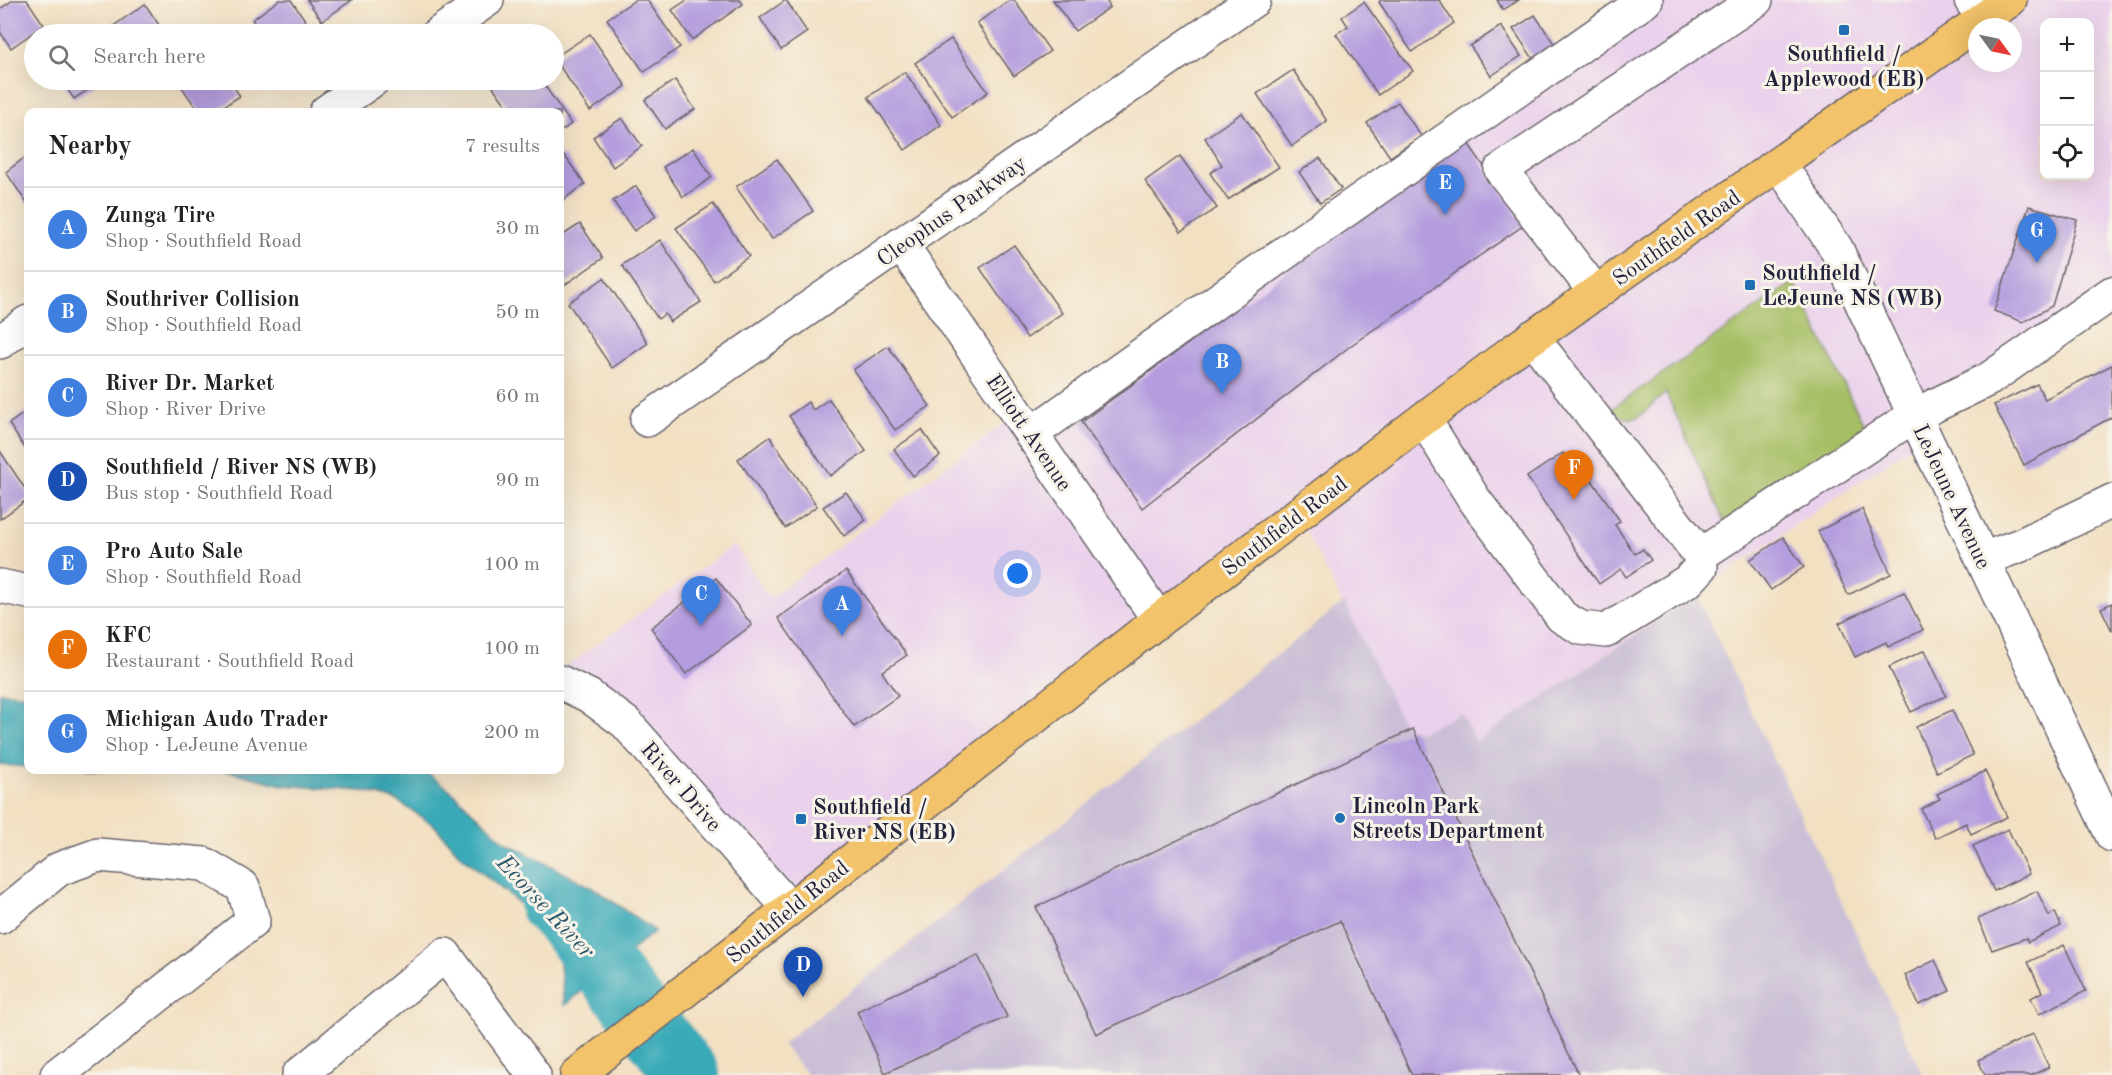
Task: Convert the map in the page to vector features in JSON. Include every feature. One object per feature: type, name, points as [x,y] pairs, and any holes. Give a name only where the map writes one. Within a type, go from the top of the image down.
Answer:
[{"type":"main road","name":"Southfield Road","points":[[587,1068],[1159,620],[1424,418],[1532,337],[1780,165],[1882,89],[1977,9],[2010,0]]},
{"type":"street","points":[[452,24],[487,0]]},
{"type":"street","name":"Cleophus Parkway","points":[[647,420],[1254,0]]},
{"type":"street","points":[[1032,434],[1256,273],[1646,0]]},
{"type":"street","points":[[1596,293],[1539,223],[1501,170],[1756,0]]},
{"type":"street","points":[[332,108],[358,90]]},
{"type":"street","name":"LeJeune Avenue","points":[[1780,165],[1836,248],[2112,835]]},
{"type":"street","name":"Elliott Avenue","points":[[901,244],[1159,620]]},
{"type":"street","points":[[1700,555],[1915,415],[1989,379],[2112,293]]},
{"type":"street","points":[[0,342],[24,325]]},
{"type":"street","points":[[1424,418],[1474,499],[1562,617],[1581,628],[1606,631],[1679,586],[1701,567],[1700,555],[1532,337]]},
{"type":"street","points":[[1983,559],[2021,545],[2112,501]]},
{"type":"street","points":[[0,586],[24,590]]},
{"type":"street","name":"River Drive","points":[[564,684],[589,696],[626,723],[789,908]]},
{"type":"street","points":[[0,917],[59,869],[99,855],[204,864],[243,887],[253,921],[57,1075]]},
{"type":"street","points":[[298,1075],[445,955],[534,1075]]},
{"type":"shaded area","points":[[1646,0],[2112,0],[2112,293],[1952,397],[1925,437],[1476,742],[1461,713],[1420,732],[1404,726],[1298,515],[789,908],[564,675],[564,668],[734,545],[770,598],[1017,414],[1031,434]]},
{"type":"shaded area","name":"Lincoln Park Streets Department","points":[[1696,594],[1923,1075],[807,1075],[782,1044],[1344,602],[1404,726],[1420,732],[1461,713],[1476,742]]},
{"type":"green space","points":[[1794,282],[1870,438],[1730,534],[1666,393],[1634,418],[1620,416],[1610,410]]},
{"type":"water","points":[[0,692],[24,695],[24,767],[0,765]]},
{"type":"water","points":[[240,774],[429,774],[448,788],[505,842],[595,889],[655,931],[564,1006],[559,955],[525,908],[459,854],[435,826],[396,800],[363,791],[283,785]]},
{"type":"building","points":[[13,0],[27,0],[43,24],[24,24],[24,39],[11,48],[0,32],[0,9]]},
{"type":"building","points":[[279,0],[291,0],[308,24],[255,24],[252,20]]},
{"type":"building","points":[[307,0],[352,0],[322,21]]},
{"type":"building","points":[[635,0],[647,0],[680,47],[644,72],[607,19]]},
{"type":"building","points":[[687,0],[740,0],[743,4],[692,40],[672,10]]},
{"type":"building","points":[[786,0],[807,32],[781,50],[760,18]]},
{"type":"building","points":[[1014,0],[1050,51],[1014,76],[977,23]]},
{"type":"building","points":[[1053,0],[1106,0],[1110,7],[1075,31]]},
{"type":"building","points":[[1381,0],[1439,0],[1454,23],[1412,52],[1379,2]]},
{"type":"building","points":[[1497,0],[1519,0],[1503,10]]},
{"type":"building","points":[[1364,2],[1413,71],[1378,95],[1336,34],[1348,26],[1342,17]]},
{"type":"building","points":[[145,4],[158,24],[116,24]]},
{"type":"building","points":[[1535,15],[1555,45],[1534,60],[1513,29]]},
{"type":"building","points":[[1501,26],[1521,56],[1491,76],[1470,46]]},
{"type":"building","points":[[590,34],[626,86],[590,111],[564,73],[564,51]]},
{"type":"building","points":[[951,39],[988,92],[952,117],[915,63]]},
{"type":"building","points":[[1293,70],[1327,121],[1292,146],[1257,94]]},
{"type":"building","points":[[905,72],[941,125],[905,150],[868,97]]},
{"type":"building","points":[[675,80],[695,109],[665,129],[645,100]]},
{"type":"building","points":[[68,90],[88,90],[74,99]]},
{"type":"building","points":[[184,90],[236,90],[240,96],[221,108],[196,108]]},
{"type":"building","points":[[495,90],[548,90],[560,108],[508,108]]},
{"type":"building","points":[[1398,102],[1421,136],[1390,157],[1367,123]]},
{"type":"building","points":[[1242,113],[1279,167],[1228,200],[1210,173],[1222,165],[1205,138]]},
{"type":"building","points":[[564,114],[571,124],[564,129]]},
{"type":"building","points":[[622,118],[642,146],[613,167],[593,137]]},
{"type":"building","points":[[1466,140],[1524,225],[1353,344],[1142,508],[1081,422]]},
{"type":"building","points":[[693,148],[712,177],[683,197],[663,167]]},
{"type":"building","points":[[564,155],[585,184],[564,199]]},
{"type":"building","points":[[1180,156],[1217,208],[1181,232],[1145,181]]},
{"type":"building","points":[[24,158],[24,199],[6,172]]},
{"type":"building","points":[[1320,158],[1341,189],[1320,203],[1299,172]]},
{"type":"building","points":[[777,159],[813,211],[772,239],[736,187]]},
{"type":"building","points":[[636,186],[656,216],[634,231],[613,201]]},
{"type":"building","points":[[713,204],[749,256],[714,281],[676,228]]},
{"type":"building","points":[[2029,206],[2077,220],[2052,306],[2023,322],[1994,311]]},
{"type":"building","points":[[580,224],[603,258],[564,285],[564,234]]},
{"type":"building","points":[[660,240],[701,302],[670,322],[665,314],[658,319],[622,265]]},
{"type":"building","points":[[1014,245],[1062,313],[1027,338],[980,268]]},
{"type":"building","points":[[604,278],[648,343],[612,368],[568,303]]},
{"type":"building","points":[[888,346],[930,406],[895,430],[853,370]]},
{"type":"building","points":[[2112,365],[2112,417],[2024,465],[1994,405],[2037,384],[2045,399]]},
{"type":"building","points":[[829,399],[866,451],[830,476],[789,416],[808,402],[813,410]]},
{"type":"building","points":[[24,413],[24,447],[9,424]]},
{"type":"building","points":[[922,430],[940,456],[913,476],[894,449]]},
{"type":"building","points":[[770,437],[817,506],[785,528],[738,459]]},
{"type":"building","points":[[0,451],[24,487],[24,502],[0,519]]},
{"type":"building","points":[[1563,453],[1579,478],[1587,473],[1620,521],[1615,525],[1635,554],[1643,549],[1651,560],[1626,577],[1621,569],[1599,584],[1527,477]]},
{"type":"building","points":[[846,492],[866,520],[844,536],[823,507]]},
{"type":"building","points":[[1862,509],[1891,574],[1848,595],[1818,531]]},
{"type":"building","points":[[1783,537],[1804,567],[1771,590],[1750,560]]},
{"type":"building","points":[[846,571],[907,655],[882,672],[898,696],[854,727],[778,618]]},
{"type":"building","points":[[716,578],[752,625],[686,674],[651,628]]},
{"type":"building","points":[[1904,592],[1923,630],[1888,647],[1886,642],[1855,657],[1839,623]]},
{"type":"building","points":[[2112,603],[2112,631],[2101,608]]},
{"type":"building","points":[[1925,650],[1946,696],[1911,712],[1889,667]]},
{"type":"building","points":[[1952,710],[1973,755],[1937,772],[1916,727]]},
{"type":"building","name":"Lincoln Park Streets Department","points":[[1413,729],[1579,1075],[1412,1075],[1340,921],[1096,1034],[1036,907]]},
{"type":"building","points":[[1985,771],[2007,817],[1971,834],[1966,823],[1935,838],[1921,809],[1940,799],[1937,794]]},
{"type":"building","points":[[2008,829],[2029,874],[1994,891],[1973,846]]},
{"type":"building","points":[[2037,891],[2049,916],[2055,912],[2061,926],[2028,942],[2026,938],[1992,950],[1978,919]]},
{"type":"building","points":[[2064,945],[2086,991],[2039,1014],[2031,998],[2042,992],[2028,962]]},
{"type":"building","points":[[978,955],[1007,1017],[885,1073],[857,1011]]},
{"type":"building","points":[[1935,960],[1950,991],[1919,1005],[1905,975]]},
{"type":"building","points":[[2033,1034],[2049,1067],[2032,1075],[1985,1075],[1978,1060]]},
{"type":"waterway","name":"Ecorse River","points":[[551,904],[569,923],[688,1075]]},
{"type":"place","name":"Southfield / Applewood (EB)","points":[[1844,30]]},
{"type":"place","name":"Pro Auto Sale","points":[[1445,215]]},
{"type":"place","name":"Michigan Audo Trader","points":[[2037,263]]},
{"type":"place","name":"Southfield / LeJeune NS (WB)","points":[[1750,285]]},
{"type":"place","name":"Southriver Collision","points":[[1222,394]]},
{"type":"place","name":"KFC","points":[[1574,500]]},
{"type":"place","name":"River Dr. Market","points":[[701,626]]},
{"type":"place","name":"Zunga Tire","points":[[842,636]]},
{"type":"place","name":"Lincoln Park Streets Department","points":[[1340,818]]},
{"type":"place","name":"Southfield / River NS (EB)","points":[[801,819]]},
{"type":"place","name":"Southfield / River NS (WB)","points":[[803,997]]}]
